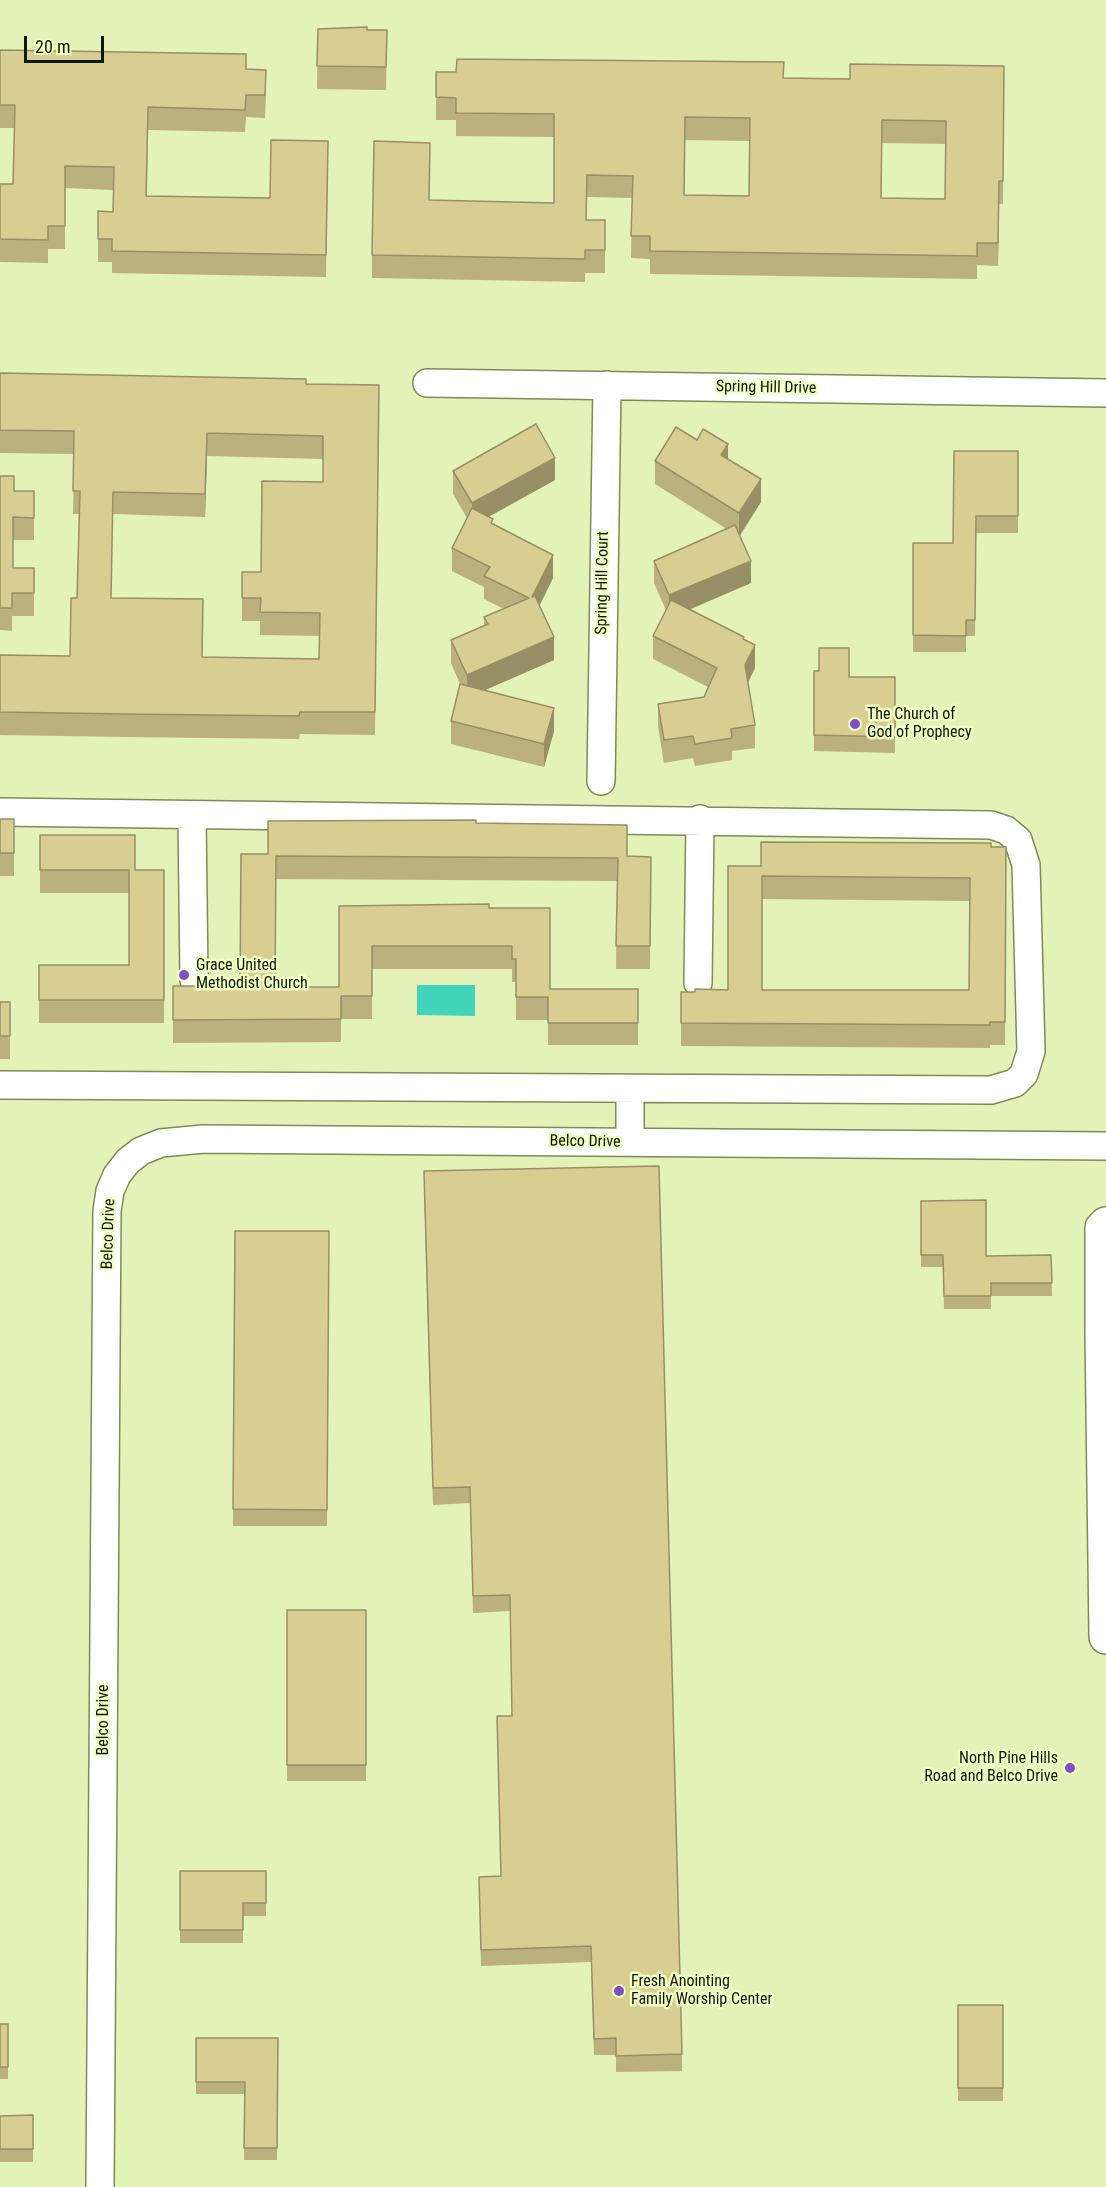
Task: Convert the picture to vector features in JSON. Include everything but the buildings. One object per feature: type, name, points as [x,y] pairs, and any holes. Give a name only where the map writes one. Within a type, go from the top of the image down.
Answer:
[{"type":"main road","points":[[1106,1224],[1102,1227],[1106,1637]]},
{"type":"street","name":"Spring Hill Drive","points":[[427,383],[1106,393]]},
{"type":"street","name":"Spring Hill Court","points":[[601,781],[607,385]]},
{"type":"street","points":[[0,812],[979,823],[1006,830],[1018,840],[1026,865],[1029,1062],[1024,1074],[1015,1083],[991,1090],[0,1085]]},
{"type":"street","points":[[192,815],[194,980]]},
{"type":"street","points":[[698,983],[700,819]]},
{"type":"street","points":[[630,1089],[630,1142]]},
{"type":"street","name":"Belco Drive","points":[[100,2187],[107,1211],[110,1191],[117,1175],[141,1151],[160,1143],[181,1140],[1106,1146]]},
{"type":"water","points":[[417,985],[475,985],[475,1016],[417,1015]]},
{"type":"place","name":"The Church of God of Prophecy","points":[[855,724]]},
{"type":"place","name":"Grace United Methodist Church","points":[[184,975]]},
{"type":"place","name":"North Pine Hills Road and Belco Drive","points":[[1070,1768]]},
{"type":"place","name":"Fresh Anointing Family Worship Center","points":[[619,1991]]}]
